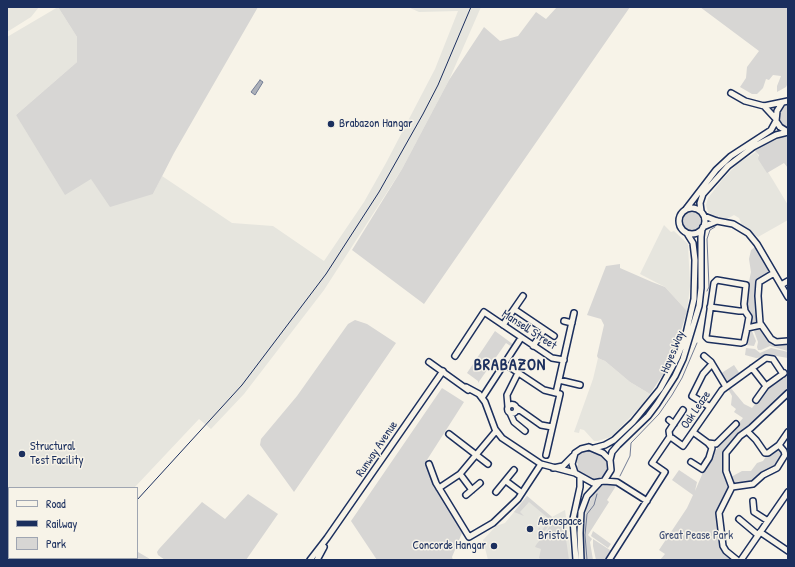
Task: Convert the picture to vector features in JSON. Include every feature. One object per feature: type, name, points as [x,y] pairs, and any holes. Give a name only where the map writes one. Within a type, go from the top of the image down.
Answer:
[{"type":"street","points":[[731,93],[745,101],[764,106],[786,101]]},
{"type":"street","points":[[717,221],[703,228],[697,233],[688,235],[680,228],[678,222],[680,215],[716,170],[735,153],[771,130],[776,120],[778,108],[786,101]]},
{"type":"street","points":[[764,106],[780,126],[788,132]]},
{"type":"street","points":[[703,228],[703,214],[700,203],[703,194],[728,166],[753,147],[776,135],[788,132]]},
{"type":"street","points":[[686,209],[695,208],[717,221],[733,224],[748,233],[757,244],[788,298]]},
{"type":"street","name":"Hayes Way","points":[[610,460],[612,452],[648,416],[657,404],[675,376],[683,360],[700,300],[702,268],[701,237],[703,228]]},
{"type":"street","name":"Hayes Way","points":[[594,448],[605,445],[614,440],[633,422],[660,389],[678,358],[685,338],[694,299],[694,249],[691,238],[688,235]]},
{"type":"street","points":[[774,272],[759,282],[759,314],[761,325],[774,340],[788,341]]},
{"type":"street","points":[[719,280],[746,285],[745,310],[749,317],[744,342],[741,344],[708,339],[706,334],[714,283],[719,280]]},
{"type":"street","points":[[781,285],[788,281]]},
{"type":"street","points":[[503,325],[523,296]]},
{"type":"street","points":[[710,307],[739,311],[745,310]]},
{"type":"street","points":[[514,309],[554,336]]},
{"type":"street","name":"Mansell Street","points":[[455,356],[484,312],[552,358],[564,360]]},
{"type":"street","points":[[556,393],[574,313]]},
{"type":"street","points":[[564,321],[572,323]]},
{"type":"street","points":[[747,328],[761,325]]},
{"type":"street","points":[[534,346],[544,330]]},
{"type":"street","points":[[481,398],[521,338]]},
{"type":"street","points":[[704,356],[713,362],[726,387]]},
{"type":"street","name":"Oak Leaze","points":[[609,560],[665,472],[652,463],[670,438],[683,446],[726,387],[766,358],[770,358],[773,359],[784,373],[766,386]]},
{"type":"street","points":[[429,362],[481,398],[487,405],[496,432],[505,441],[541,464],[575,473],[593,483],[603,481],[617,482],[646,501]]},
{"type":"street","points":[[710,407],[692,396],[703,374],[713,362]]},
{"type":"street","points":[[505,364],[544,390],[560,394],[546,455]]},
{"type":"street","points":[[752,368],[766,386],[756,400]]},
{"type":"street","name":"Runway Avenue","points":[[310,560],[328,538],[443,372]]},
{"type":"street","points":[[518,373],[509,388],[507,395],[508,407],[514,422],[525,431]]},
{"type":"street","points":[[559,380],[580,385]]},
{"type":"street","points":[[788,393],[740,436],[726,454],[726,471],[732,487],[719,513],[723,546],[726,551],[741,560],[788,492]]},
{"type":"street","points":[[508,407],[512,405],[542,425],[552,427]]},
{"type":"street","points":[[510,413],[516,412],[517,408]]},
{"type":"street","points":[[670,438],[668,433],[683,410]]},
{"type":"street","points":[[669,420],[674,424]]},
{"type":"street","points":[[708,443],[716,444],[736,424]]},
{"type":"street","points":[[747,431],[756,440],[766,454],[779,445],[788,432]]},
{"type":"street","points":[[439,488],[460,474],[496,432]]},
{"type":"street","points":[[691,462],[702,469],[709,458],[712,448],[708,443],[693,432]]},
{"type":"street","points":[[449,434],[478,454],[488,464]]},
{"type":"street","points":[[732,487],[750,486],[762,475],[777,468],[785,453],[779,445]]},
{"type":"street","points":[[552,468],[567,463],[581,449],[594,448],[603,453],[610,460],[611,470],[617,482]]},
{"type":"street","points":[[574,455],[572,464],[575,473]]},
{"type":"street","points":[[429,464],[439,488],[469,537],[493,523],[522,493],[541,464]]},
{"type":"street","points":[[496,492],[514,470]]},
{"type":"street","points":[[582,560],[580,533],[581,512],[587,496],[603,481],[611,470]]},
{"type":"street","points":[[460,474],[472,490]]},
{"type":"street","points":[[576,560],[573,519],[580,487],[580,477]]},
{"type":"street","points":[[506,481],[522,493]]},
{"type":"street","points":[[466,495],[480,483]]},
{"type":"street","points":[[753,502],[754,512],[768,521]]},
{"type":"street","points":[[739,519],[788,551]]},
{"type":"street","name":"Runway Avenue","points":[[317,560],[328,538]]},
{"type":"shaded area","points":[[7,7],[39,7],[31,17],[7,32]]},
{"type":"shaded area","points":[[58,7],[77,37],[77,62],[16,115],[91,179],[153,194],[162,176],[232,223],[273,226],[324,261],[364,202],[386,163],[435,69],[458,11],[419,12],[408,7],[481,7],[449,80],[402,169],[324,290],[244,394],[211,429],[199,419],[135,487],[8,487],[8,550],[7,548],[7,37]]},
{"type":"shaded area","points":[[260,80],[263,82],[255,95],[251,92]]},
{"type":"shaded area","points":[[756,152],[788,205],[788,220],[758,237],[742,225],[739,218],[734,215],[727,219],[713,215],[708,212],[706,205],[708,198],[738,163]]},
{"type":"shaded area","points":[[664,225],[671,232],[674,231],[688,244],[690,286],[687,311],[665,287],[640,274]]},
{"type":"shaded area","points":[[598,358],[605,361],[630,382],[650,394],[642,405],[616,432],[610,437],[594,441],[584,430],[580,429],[579,433],[574,432],[593,379]]},
{"type":"shaded area","name":"Aerospace Bristol","points":[[527,496],[552,517],[565,510],[572,560],[488,560],[483,540],[496,526],[505,523]]},
{"type":"green space","points":[[58,7],[258,7],[174,153],[153,194],[110,207],[91,179],[65,195],[16,115],[77,62],[77,37]]},
{"type":"green space","points":[[557,7],[630,7],[424,304],[352,250],[402,169],[449,80],[484,27],[500,41],[518,36],[536,12],[546,19]]},
{"type":"green space","points":[[700,7],[788,7],[788,83],[786,87],[777,92],[777,86],[781,76],[773,75],[769,80],[766,79],[763,88],[757,94],[752,94],[740,87],[746,78],[747,67],[759,51]]},
{"type":"green space","points":[[788,104],[788,128],[779,121],[778,118],[780,110]]},
{"type":"green space","points":[[784,136],[788,137],[788,168],[784,163],[767,173],[758,159],[759,155],[754,150]]},
{"type":"green space","points":[[691,211],[698,214],[701,221],[698,228],[691,231],[684,228],[681,221],[684,214]]},
{"type":"green space","points":[[755,247],[769,272],[756,280],[755,307],[758,323],[750,325],[751,317],[746,307],[746,296],[751,272],[749,259],[751,250]]},
{"type":"green space","points":[[620,264],[620,268],[665,287],[687,311],[675,350],[664,373],[650,394],[630,382],[605,361],[598,358],[597,356],[604,325],[601,319],[587,315],[606,266]]},
{"type":"green space","points":[[355,320],[367,324],[396,343],[294,492],[260,445],[261,439],[297,396],[348,324]]},
{"type":"green space","points":[[760,329],[772,343],[778,345],[788,343],[788,351],[770,346],[758,350],[758,342],[754,331]]},
{"type":"green space","points":[[495,331],[514,345],[512,347],[506,343],[478,383],[478,381],[467,373]]},
{"type":"green space","points":[[752,331],[756,341],[754,346],[746,345],[749,332]]},
{"type":"green space","points":[[746,348],[755,349],[760,353],[771,348],[788,352],[788,358],[765,354],[764,357],[756,358],[745,355]]},
{"type":"green space","points":[[734,365],[740,374],[725,384],[720,374]]},
{"type":"green space","name":"Great Pease Park","points":[[788,374],[788,391],[760,416],[725,453],[730,486],[721,505],[724,551],[733,560],[660,560],[665,554],[659,550],[687,508],[693,495],[672,480],[679,470],[697,482],[695,491],[704,470],[716,450],[743,418],[734,412],[736,409],[731,405],[732,396],[728,389],[730,387],[744,404],[752,408],[769,386]]},
{"type":"green space","points":[[442,388],[464,402],[425,463],[462,533],[452,557],[453,560],[377,560],[351,521]]},
{"type":"green space","points":[[776,449],[780,450],[783,455],[775,466],[760,473],[754,482],[734,485],[731,477],[742,471],[751,471],[757,463],[763,461],[767,455]]},
{"type":"green space","points":[[591,450],[604,458],[608,464],[607,472],[600,479],[591,480],[578,472],[576,467],[578,465],[576,460],[578,455],[582,452]]},
{"type":"green space","points":[[609,483],[616,486],[607,500],[609,502],[588,535],[592,539],[590,542],[593,560],[585,560],[583,531],[586,509],[594,493],[602,486]]},
{"type":"green space","points":[[248,494],[278,514],[246,560],[165,560],[158,555],[157,552],[159,549],[202,502],[225,519]]},
{"type":"green space","points":[[527,496],[552,517],[547,528],[540,536],[537,535],[539,528],[542,530],[546,525],[545,523],[548,518],[529,502],[520,512],[524,516],[514,512]]},
{"type":"green space","points":[[556,518],[564,525],[569,560],[542,560],[539,558],[541,549],[535,547],[553,520]]},
{"type":"green space","points":[[593,531],[611,544],[608,548],[591,536]]},
{"type":"green space","points":[[593,539],[613,552],[608,560],[596,560]]},
{"type":"green space","points":[[138,552],[150,559],[150,560],[130,560],[138,559]]},
{"type":"waterway","points":[[707,291],[709,287],[707,239],[710,230],[715,227]]},
{"type":"waterway","points":[[620,476],[630,456],[631,443],[659,414],[672,395],[682,378],[697,343]]},
{"type":"waterway","points":[[587,560],[585,535],[587,514],[594,505],[597,494]]},
{"type":"railway","points":[[138,499],[242,385],[326,274],[379,192],[423,114],[438,85],[471,7]]},
{"type":"place","name":"Brabazon Hangar","points":[[331,124]]},
{"type":"place","name":"Structural Test Facility","points":[[22,454]]},
{"type":"place","name":"Aerospace Bristol","points":[[530,529]]},
{"type":"place","name":"Concorde Hangar","points":[[494,546]]},
{"type":"district","name":"BRABAZON","points":[[510,366]]}]
